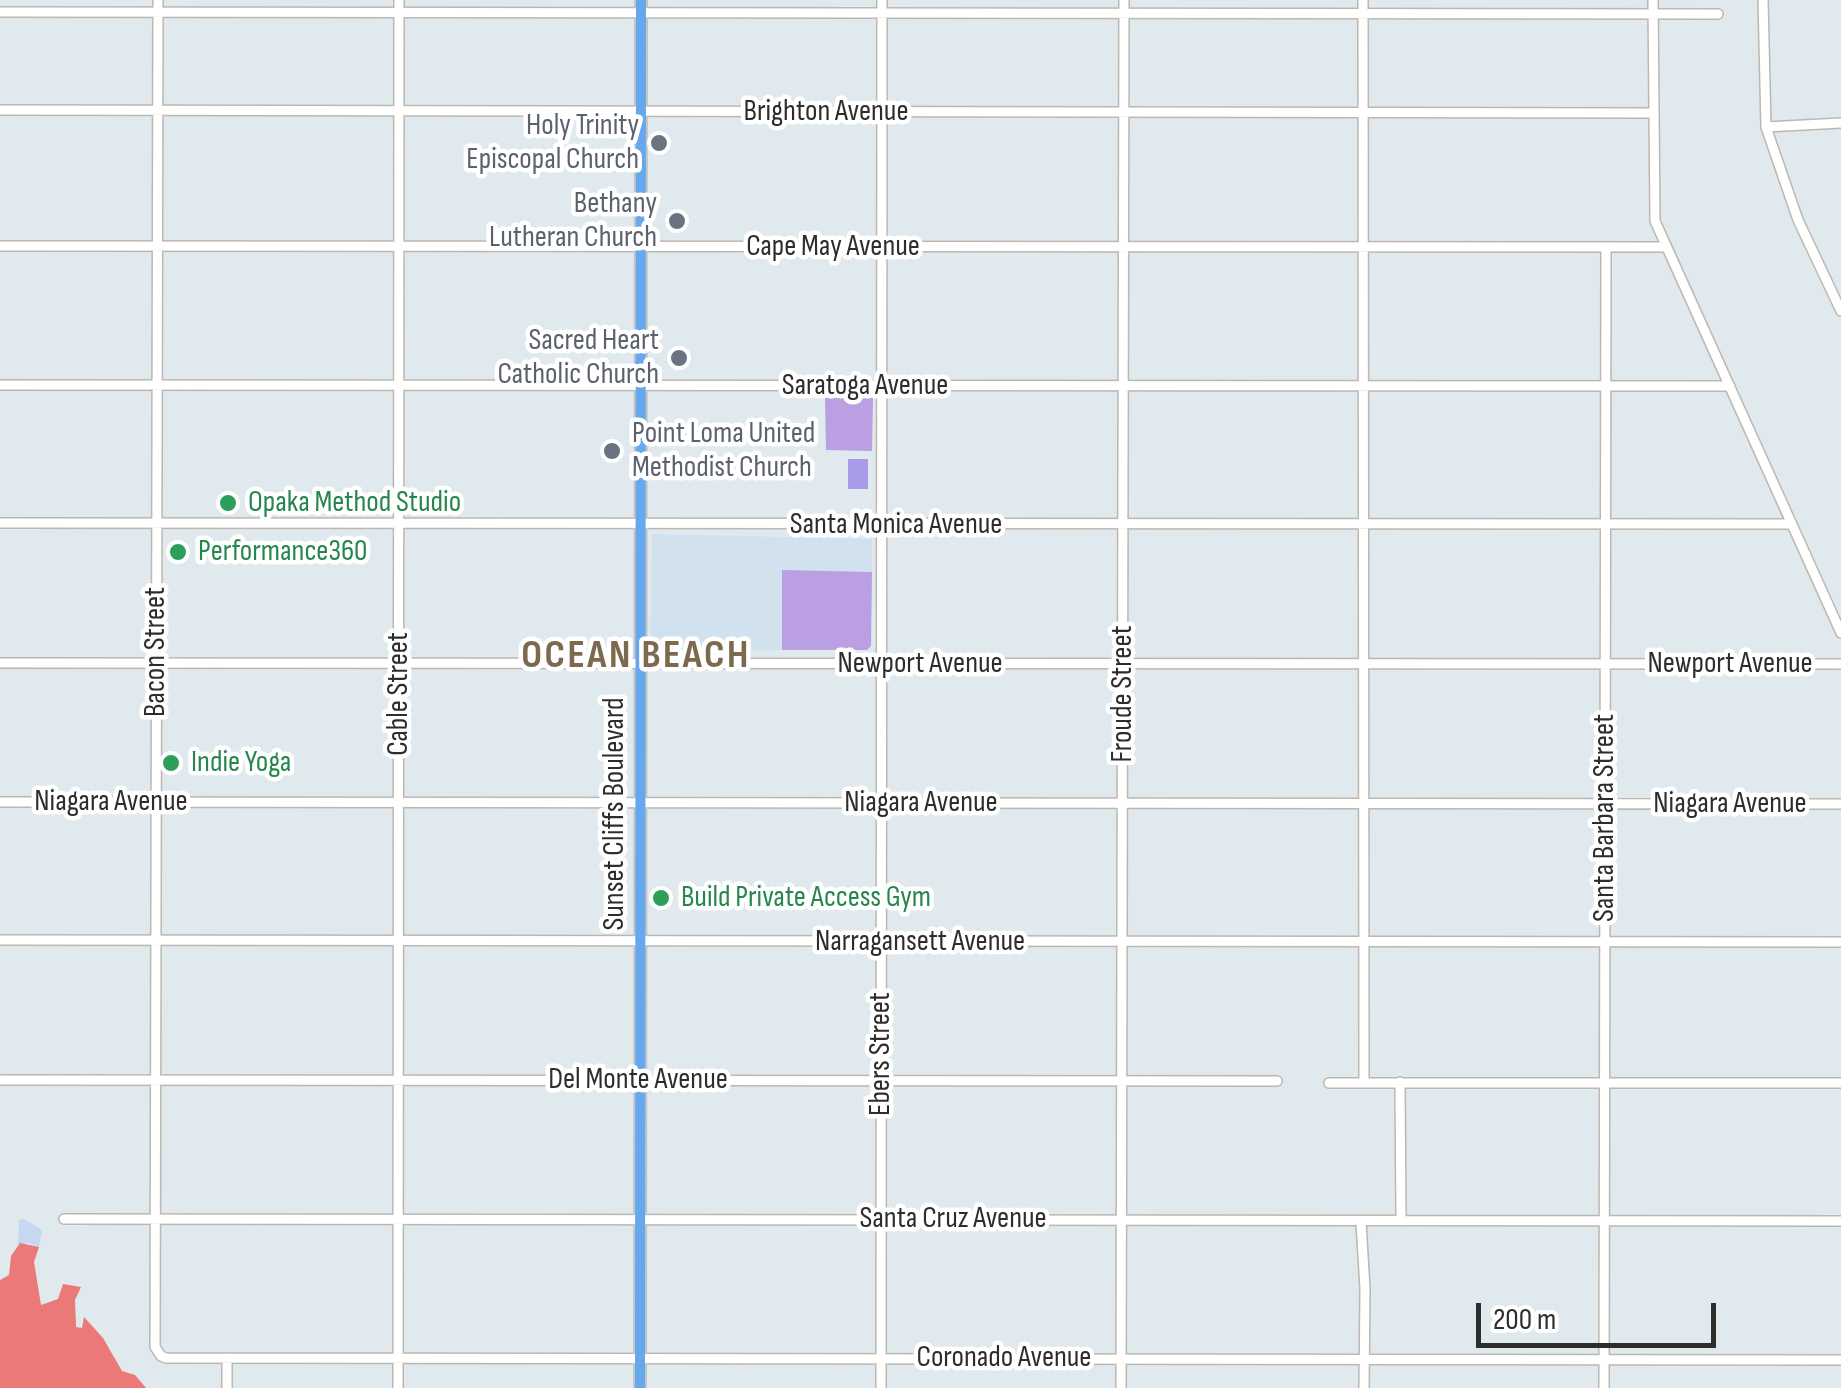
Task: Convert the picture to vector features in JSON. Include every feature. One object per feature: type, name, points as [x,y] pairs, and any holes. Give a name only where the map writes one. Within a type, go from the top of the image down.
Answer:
[{"type":"main road","name":"Sunset Cliffs Boulevard","points":[[640,1388],[641,6]]},
{"type":"street","name":"Cable Street","points":[[398,1388],[399,0]]},
{"type":"street","name":"Ebers Street","points":[[880,1388],[882,0]]},
{"type":"street","name":"Froude Street","points":[[1122,1388],[1124,0]]},
{"type":"street","points":[[1363,0],[1364,1082]]},
{"type":"street","points":[[1654,0],[1654,215],[1665,247],[1841,633]]},
{"type":"street","points":[[1763,0],[1766,127],[1798,220],[1841,310]]},
{"type":"street","points":[[0,12],[158,6],[399,12],[641,6],[882,12],[1718,14]]},
{"type":"street","name":"Bacon Street","points":[[158,6],[155,1346],[166,1358]]},
{"type":"street","name":"Brighton Avenue","points":[[0,110],[1653,113]]},
{"type":"street","points":[[1766,127],[1841,123]]},
{"type":"street","name":"Cape May Avenue","points":[[0,246],[1665,247]]},
{"type":"street","name":"Santa Barbara Street","points":[[1604,1388],[1606,247]]},
{"type":"street","name":"Saratoga Avenue","points":[[0,385],[1730,386]]},
{"type":"street","name":"Santa Monica Avenue","points":[[0,523],[1792,524]]},
{"type":"street","name":"Newport Avenue","points":[[0,663],[1841,664]]},
{"type":"street","name":"Niagara Avenue","points":[[0,802],[1841,804]]},
{"type":"street","name":"Narragansett Avenue","points":[[0,940],[1841,942]]},
{"type":"street","name":"Del Monte Avenue","points":[[0,1080],[1277,1081]]},
{"type":"street","points":[[1400,1082],[1400,1221]]},
{"type":"street","points":[[1329,1083],[1841,1083]]},
{"type":"street","name":"Santa Cruz Avenue","points":[[64,1219],[1841,1222]]},
{"type":"street","points":[[1361,1222],[1364,1388]]},
{"type":"street","name":"Coronado Avenue","points":[[166,1358],[1841,1360]]},
{"type":"street","points":[[227,1358],[227,1388]]},
{"type":"shaded area","points":[[825,398],[873,398],[872,451],[826,450]]},
{"type":"shaded area","points":[[848,459],[868,459],[868,489],[848,489]]},
{"type":"shaded area","points":[[652,534],[872,539],[872,572],[782,571],[782,650],[650,652]]},
{"type":"shaded area","points":[[782,570],[872,572],[871,646],[867,650],[782,650]]},
{"type":"shaded area","points":[[20,1243],[39,1247],[34,1262],[41,1305],[58,1299],[63,1284],[81,1287],[75,1300],[76,1327],[82,1328],[84,1317],[103,1338],[122,1371],[135,1375],[146,1388],[0,1388],[0,1280],[9,1275],[11,1256]]},
{"type":"sand","points":[[19,1220],[42,1230],[39,1247],[18,1245]]},
{"type":"place","name":"Holy Trinity Episcopal Church","points":[[659,143]]},
{"type":"place","name":"Bethany Lutheran Church","points":[[677,221]]},
{"type":"place","name":"Sacred Heart Catholic Church","points":[[679,358]]},
{"type":"place","name":"Point Loma United Methodist Church","points":[[612,451]]},
{"type":"place","name":"Opaka Method Studio","points":[[228,503]]},
{"type":"place","name":"Performance360","points":[[178,552]]},
{"type":"place","name":"Indie Yoga","points":[[171,763]]},
{"type":"place","name":"Build Private Access Gym","points":[[661,898]]},
{"type":"district","name":"OCEAN BEACH","points":[[636,657]]}]
